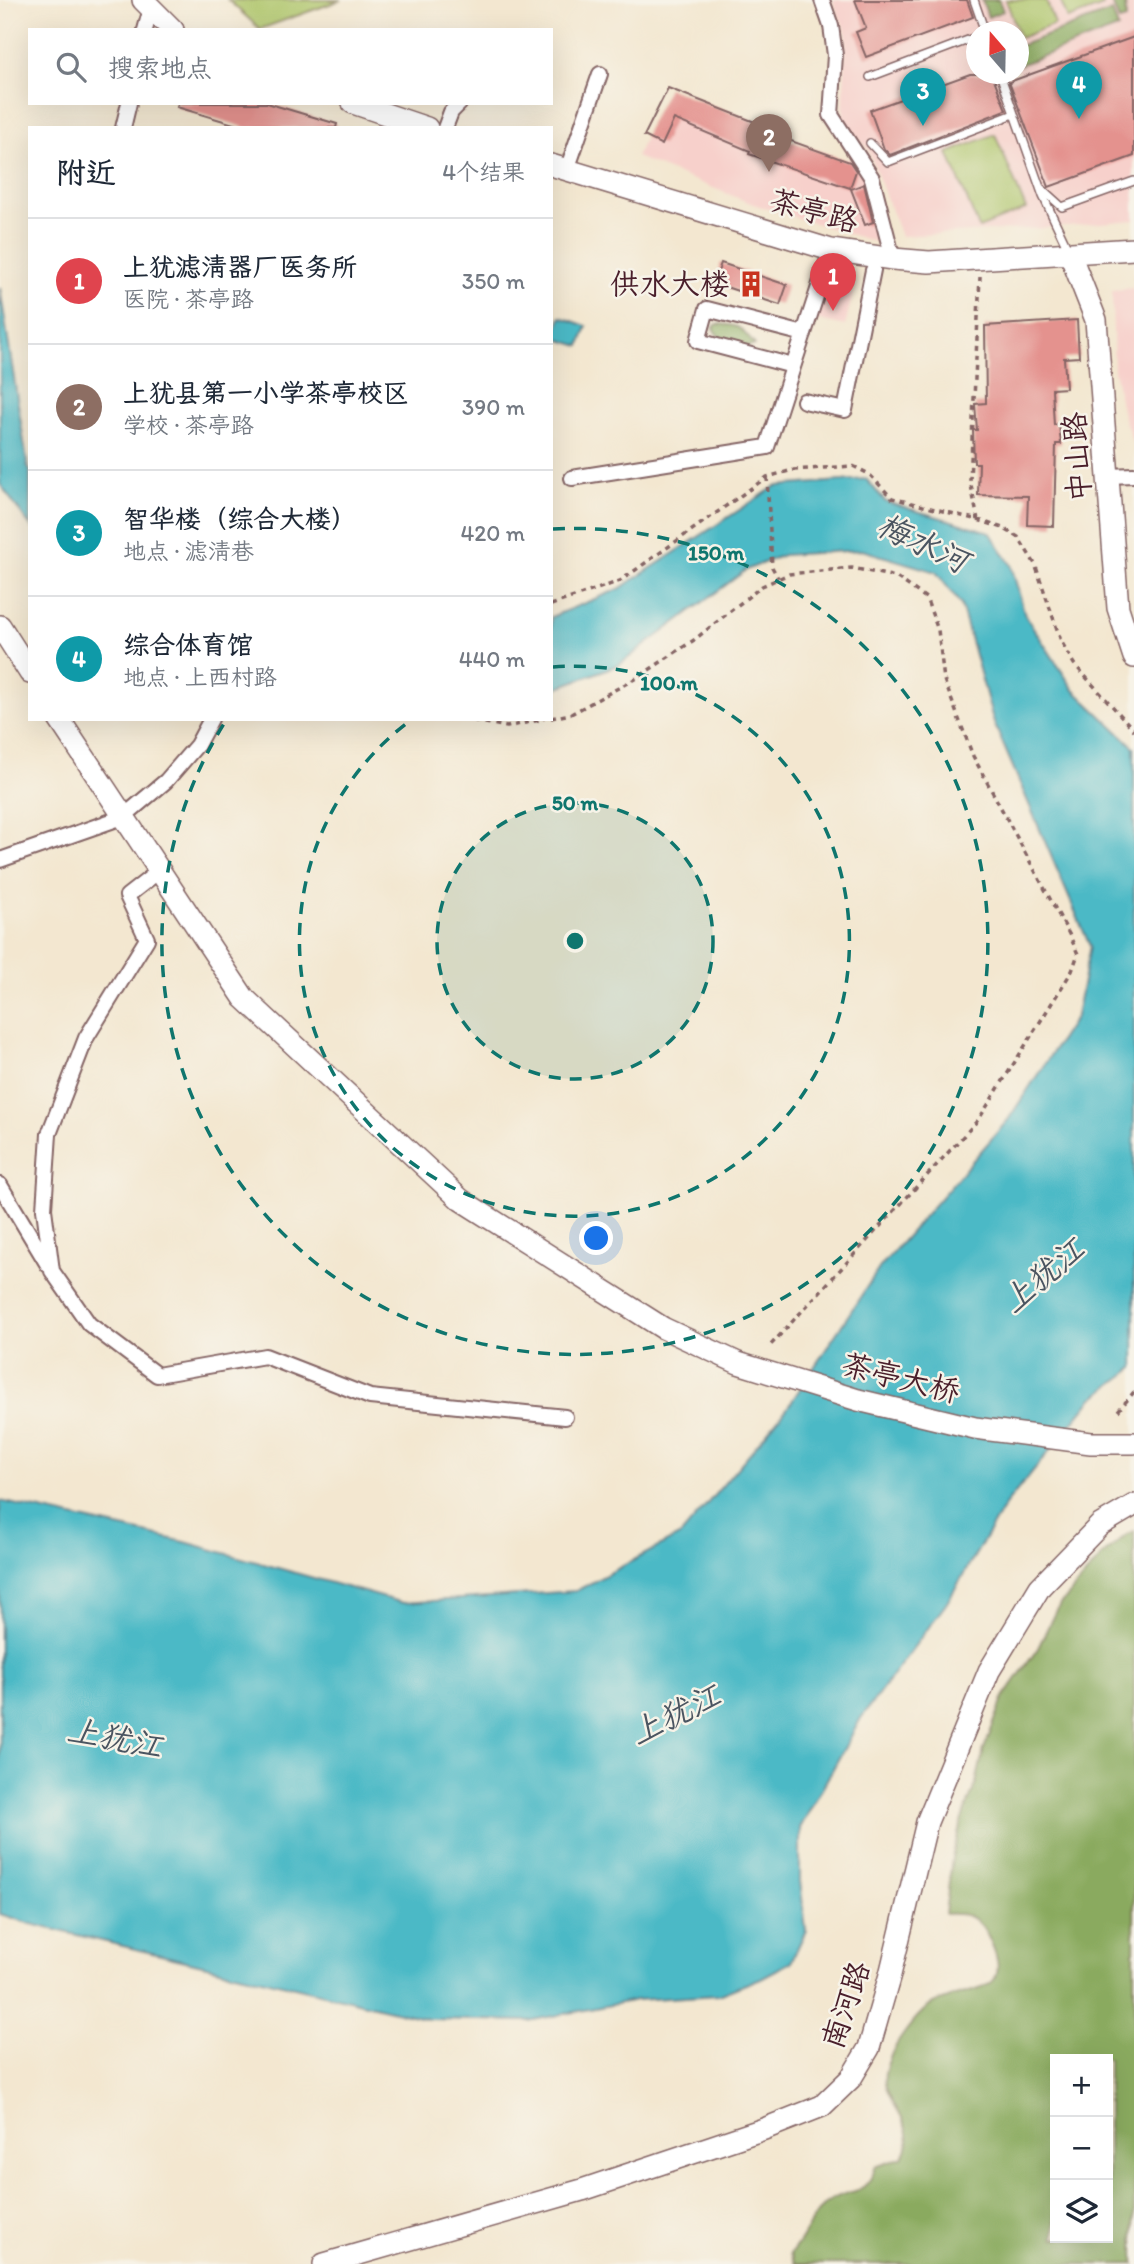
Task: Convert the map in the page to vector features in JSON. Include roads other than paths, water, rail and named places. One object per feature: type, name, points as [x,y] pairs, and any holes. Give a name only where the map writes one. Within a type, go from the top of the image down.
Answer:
[{"type":"street","points":[[821,0],[831,26],[835,55],[831,114],[872,178],[893,259]]},
{"type":"street","points":[[145,28],[147,4]]},
{"type":"street","points":[[147,4],[171,28]]},
{"type":"street","points":[[559,168],[600,74]]},
{"type":"street","points":[[123,126],[129,105]]},
{"type":"street","points":[[359,105],[421,126]]},
{"type":"street","points":[[446,126],[458,105]]},
{"type":"street","name":"茶亭路","points":[[559,168],[831,250],[893,259],[929,262],[1134,249]]},
{"type":"street","points":[[572,478],[767,447],[831,250]]},
{"type":"street","name":"中山路","points":[[1070,254],[1096,320],[1118,608],[1134,657]]},
{"type":"street","points":[[804,401],[845,410],[873,270]]},
{"type":"street","points":[[793,366],[698,341],[707,309],[804,334]]},
{"type":"street","points":[[1108,476],[1134,475]]},
{"type":"street","points":[[0,626],[28,670]]},
{"type":"street","name":"茶亭大桥","points":[[60,721],[244,998],[461,1200],[663,1328],[738,1363],[858,1400],[975,1428],[1091,1443],[1134,1443]]},
{"type":"street","points":[[0,860],[123,817],[166,780],[197,745],[210,721]]},
{"type":"street","points":[[52,1271],[44,1209],[49,1134],[86,1038],[147,939],[127,896],[159,871]]},
{"type":"street","points":[[0,1185],[52,1271],[89,1324],[157,1375],[265,1356],[370,1397],[565,1417]]},
{"type":"street","name":"南河路","points":[[324,2264],[582,2190],[764,2129],[822,2106],[850,2078],[869,2048],[890,1975],[927,1822],[989,1671],[1040,1587],[1100,1525],[1134,1505]]},
{"type":"lane","points":[[974,0],[981,21]]},
{"type":"lane","points":[[870,77],[966,41]]},
{"type":"lane","points":[[1004,84],[1040,187],[1070,254]]},
{"type":"lane","points":[[870,143],[888,162],[1014,114]]},
{"type":"lane","points":[[1040,187],[1062,206],[1134,181]]},
{"type":"water","points":[[0,288],[28,468],[28,523],[0,484]]},
{"type":"water","points":[[561,317],[587,326],[580,346],[554,338]]},
{"type":"water","points":[[866,479],[886,502],[990,532],[1011,565],[1025,615],[1074,690],[1134,747],[1134,1368],[1092,1399],[1005,1505],[946,1604],[861,1718],[800,1828],[800,1881],[806,1930],[791,1962],[761,1978],[718,1995],[636,2000],[528,2021],[428,2019],[31,1924],[0,1914],[0,1501],[185,1542],[403,1603],[576,1591],[681,1535],[786,1410],[880,1267],[1008,1120],[1076,1016],[1090,946],[994,723],[961,605],[936,572],[862,550],[783,555],[746,570],[620,664],[553,689],[553,616],[619,589],[776,486]]},
{"type":"place","name":"综合体育馆","points":[[1079,119]]},
{"type":"place","name":"智华楼（综合大楼）","points":[[923,126]]},
{"type":"place","name":"上犹县第一小学茶亭校区","points":[[769,172]]},
{"type":"place","name":"供水大楼","points":[[751,284]]},
{"type":"place","name":"上犹滤清器厂医务所","points":[[833,311]]},
{"type":"water label","name":"梅水河","points":[[923,543]]},
{"type":"water label","name":"上犹江","points":[[1043,1275]]},
{"type":"water label","name":"上犹江","points":[[675,1714]]},
{"type":"water label","name":"上犹江","points":[[115,1738]]}]
